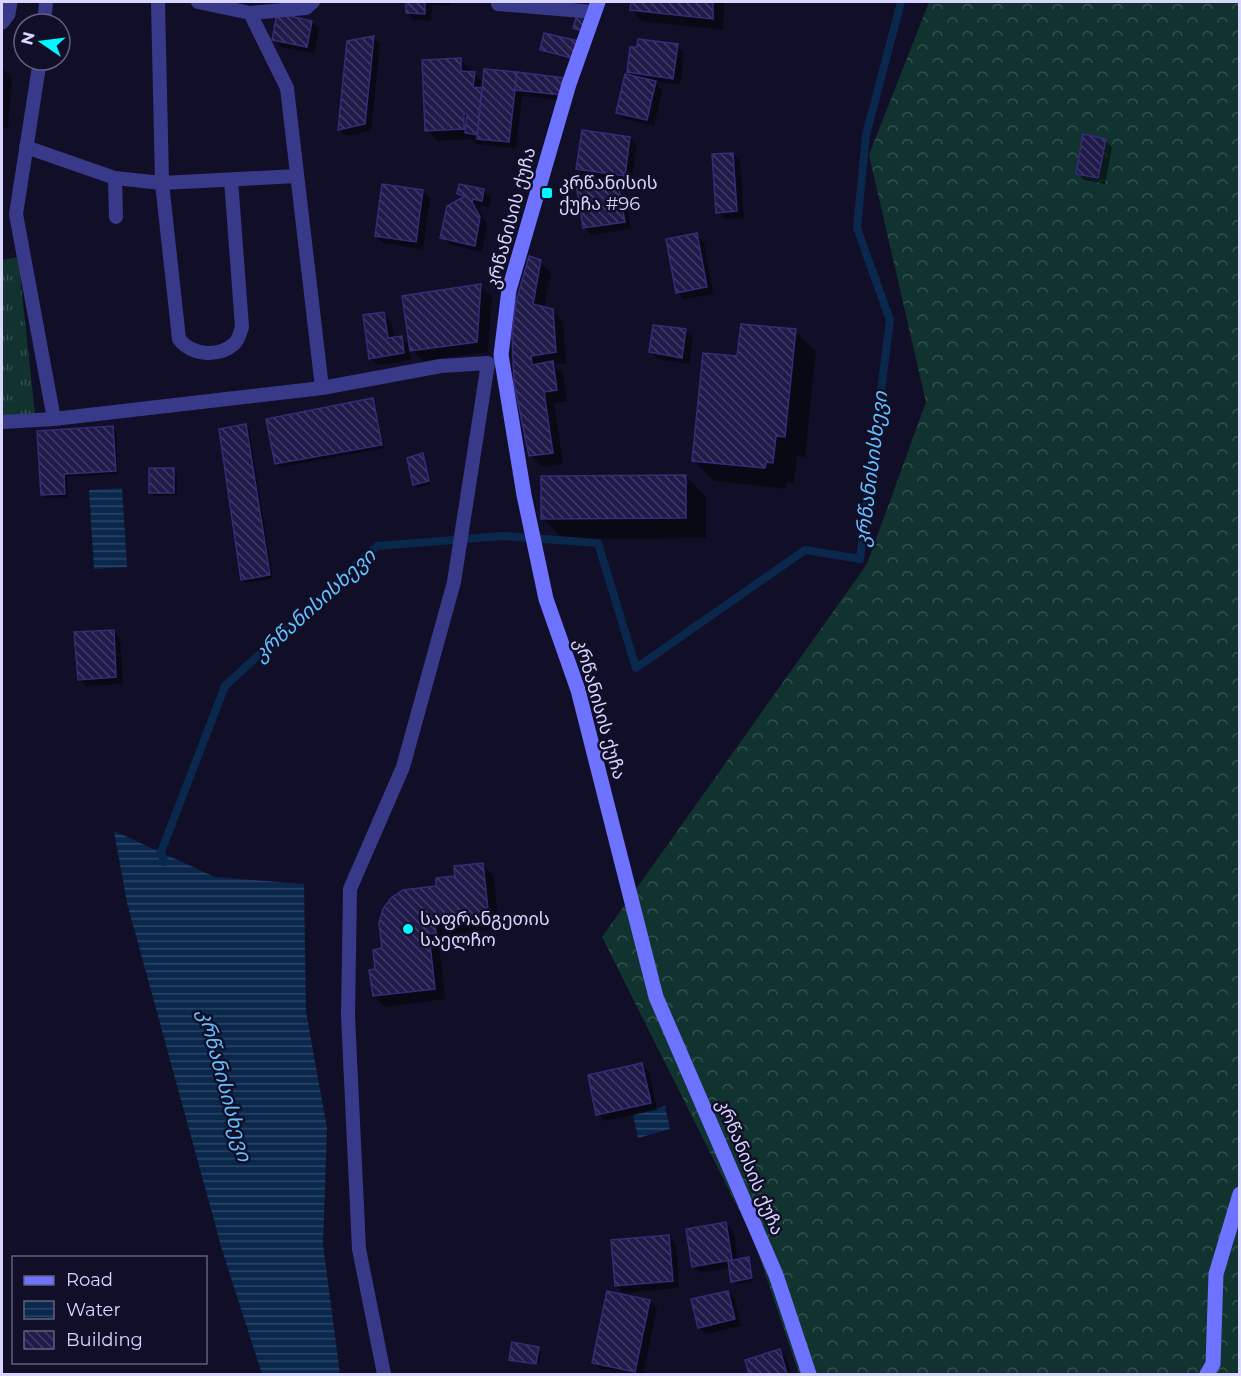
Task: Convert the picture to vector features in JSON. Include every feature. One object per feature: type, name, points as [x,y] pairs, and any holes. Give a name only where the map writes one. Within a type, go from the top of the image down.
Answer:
[{"type":"street","points":[[2,22],[8,14],[10,2]]},
{"type":"street","name":"კრწანისის ქუჩა","points":[[596,7],[566,93],[509,290],[501,355],[524,495],[546,598],[578,690],[656,997],[776,1275],[808,1374]]},
{"type":"street","points":[[1207,1374],[1213,1364],[1216,1274],[1239,1194]]},
{"type":"lane","points":[[158,2],[162,183],[179,339],[186,348],[219,353],[236,343],[242,327],[231,180]]},
{"type":"lane","points":[[198,2],[250,13],[306,8],[313,2]]},
{"type":"lane","points":[[498,4],[596,7]]},
{"type":"lane","points":[[250,13],[287,88],[322,388]]},
{"type":"lane","points":[[38,72],[16,214],[54,418]]},
{"type":"lane","points":[[26,147],[115,178],[162,183],[297,176]]},
{"type":"lane","points":[[115,178],[116,217]]},
{"type":"lane","points":[[2,422],[322,388],[441,366],[488,363],[454,582],[403,767],[350,889],[348,1016],[359,1249],[384,1374]]},
{"type":"green space","points":[[929,2],[1239,2],[1239,1374],[799,1374],[753,1238],[602,937],[867,564],[926,402],[869,155]]},
{"type":"green space","points":[[18,257],[35,414],[2,417],[2,260]]},
{"type":"water","points":[[122,488],[127,567],[94,569],[89,490]]},
{"type":"water","points":[[114,831],[215,877],[304,884],[306,1012],[327,1128],[323,1244],[340,1374],[262,1374],[223,1253],[127,903]]},
{"type":"water","points":[[665,1106],[670,1129],[638,1138],[633,1115]]},
{"type":"building","points":[[406,2],[425,2],[425,14],[406,13]]},
{"type":"building","points":[[631,2],[713,2],[713,19],[630,10]]},
{"type":"building","points":[[277,13],[312,21],[307,47],[272,40]]},
{"type":"building","points":[[577,14],[586,16],[582,31],[573,28]]},
{"type":"building","points":[[544,33],[579,41],[575,59],[540,50]]},
{"type":"building","points":[[374,36],[365,124],[338,130],[347,41]]},
{"type":"building","points":[[638,39],[678,44],[673,79],[627,72],[630,47],[637,47]]},
{"type":"building","points":[[461,58],[461,71],[475,72],[473,87],[482,88],[477,135],[465,133],[467,114],[464,113],[464,129],[425,131],[422,60]]},
{"type":"building","points":[[484,69],[517,72],[509,142],[477,139]]},
{"type":"building","points":[[517,72],[564,78],[562,95],[515,90]]},
{"type":"building","points":[[625,74],[656,81],[647,120],[616,113]]},
{"type":"building","points":[[582,130],[630,137],[625,176],[576,169]]},
{"type":"building","points":[[1083,134],[1106,139],[1098,178],[1076,174]]},
{"type":"building","points":[[733,153],[737,211],[716,213],[712,154]]},
{"type":"building","points":[[600,181],[602,191],[619,188],[625,222],[583,228],[576,184]]},
{"type":"building","points":[[382,184],[423,190],[416,242],[375,236]]},
{"type":"building","points":[[459,184],[484,189],[482,201],[473,199],[472,202],[480,217],[475,246],[440,238],[447,206],[465,196],[457,194]]},
{"type":"building","points":[[697,233],[707,287],[676,293],[666,239]]},
{"type":"building","points":[[529,256],[541,260],[533,304],[553,309],[556,352],[531,356],[532,365],[553,361],[557,390],[544,392],[553,453],[529,456],[514,383],[512,335],[516,302]]},
{"type":"building","points":[[481,284],[477,342],[410,351],[402,296]]},
{"type":"building","points":[[384,312],[388,338],[402,336],[404,353],[369,359],[363,315]]},
{"type":"building","points":[[741,324],[796,329],[785,437],[776,436],[773,463],[766,462],[765,468],[692,461],[703,353],[737,356]]},
{"type":"building","points":[[653,325],[686,329],[682,358],[649,352]]},
{"type":"building","points":[[373,398],[382,445],[275,464],[266,419]]},
{"type":"building","points":[[246,424],[270,575],[241,580],[219,429]]},
{"type":"building","points":[[113,426],[116,471],[64,474],[65,494],[41,495],[37,431]]},
{"type":"building","points":[[423,453],[429,481],[413,485],[407,458]]},
{"type":"building","points":[[149,468],[174,468],[174,493],[149,493]]},
{"type":"building","points":[[686,475],[686,518],[541,519],[541,476]]},
{"type":"building","points":[[114,630],[116,677],[78,680],[74,632]]},
{"type":"building","name":"საფრანგეთის საელჩო","points":[[483,863],[489,919],[435,924],[436,933],[429,934],[435,989],[373,996],[369,970],[375,969],[373,950],[382,948],[379,923],[383,909],[391,898],[403,890],[436,886],[436,878],[455,876],[454,866]]},
{"type":"building","points":[[642,1063],[651,1103],[596,1115],[588,1075]]},
{"type":"building","points":[[726,1222],[732,1260],[692,1267],[686,1229]]},
{"type":"building","points":[[669,1235],[673,1281],[615,1286],[611,1240]]},
{"type":"building","points":[[749,1257],[752,1278],[731,1282],[728,1261]]},
{"type":"building","points":[[607,1291],[650,1300],[635,1372],[592,1363]]},
{"type":"building","points":[[728,1291],[735,1319],[698,1328],[691,1299]]},
{"type":"building","points":[[512,1342],[539,1347],[536,1364],[509,1360]]},
{"type":"building","points":[[780,1349],[787,1374],[749,1374],[745,1360]]},
{"type":"waterway","name":"კრწანისისხევი","points":[[164,862],[161,852],[225,686],[377,546],[503,536],[598,543],[636,668],[805,550],[860,559],[890,320],[857,228],[866,135],[901,2]]},
{"type":"place","name":"კრწანისის ქუჩა #96","points":[[547,193]]},
{"type":"place","name":"საფრანგეთის საელჩო","points":[[408,929]]}]
